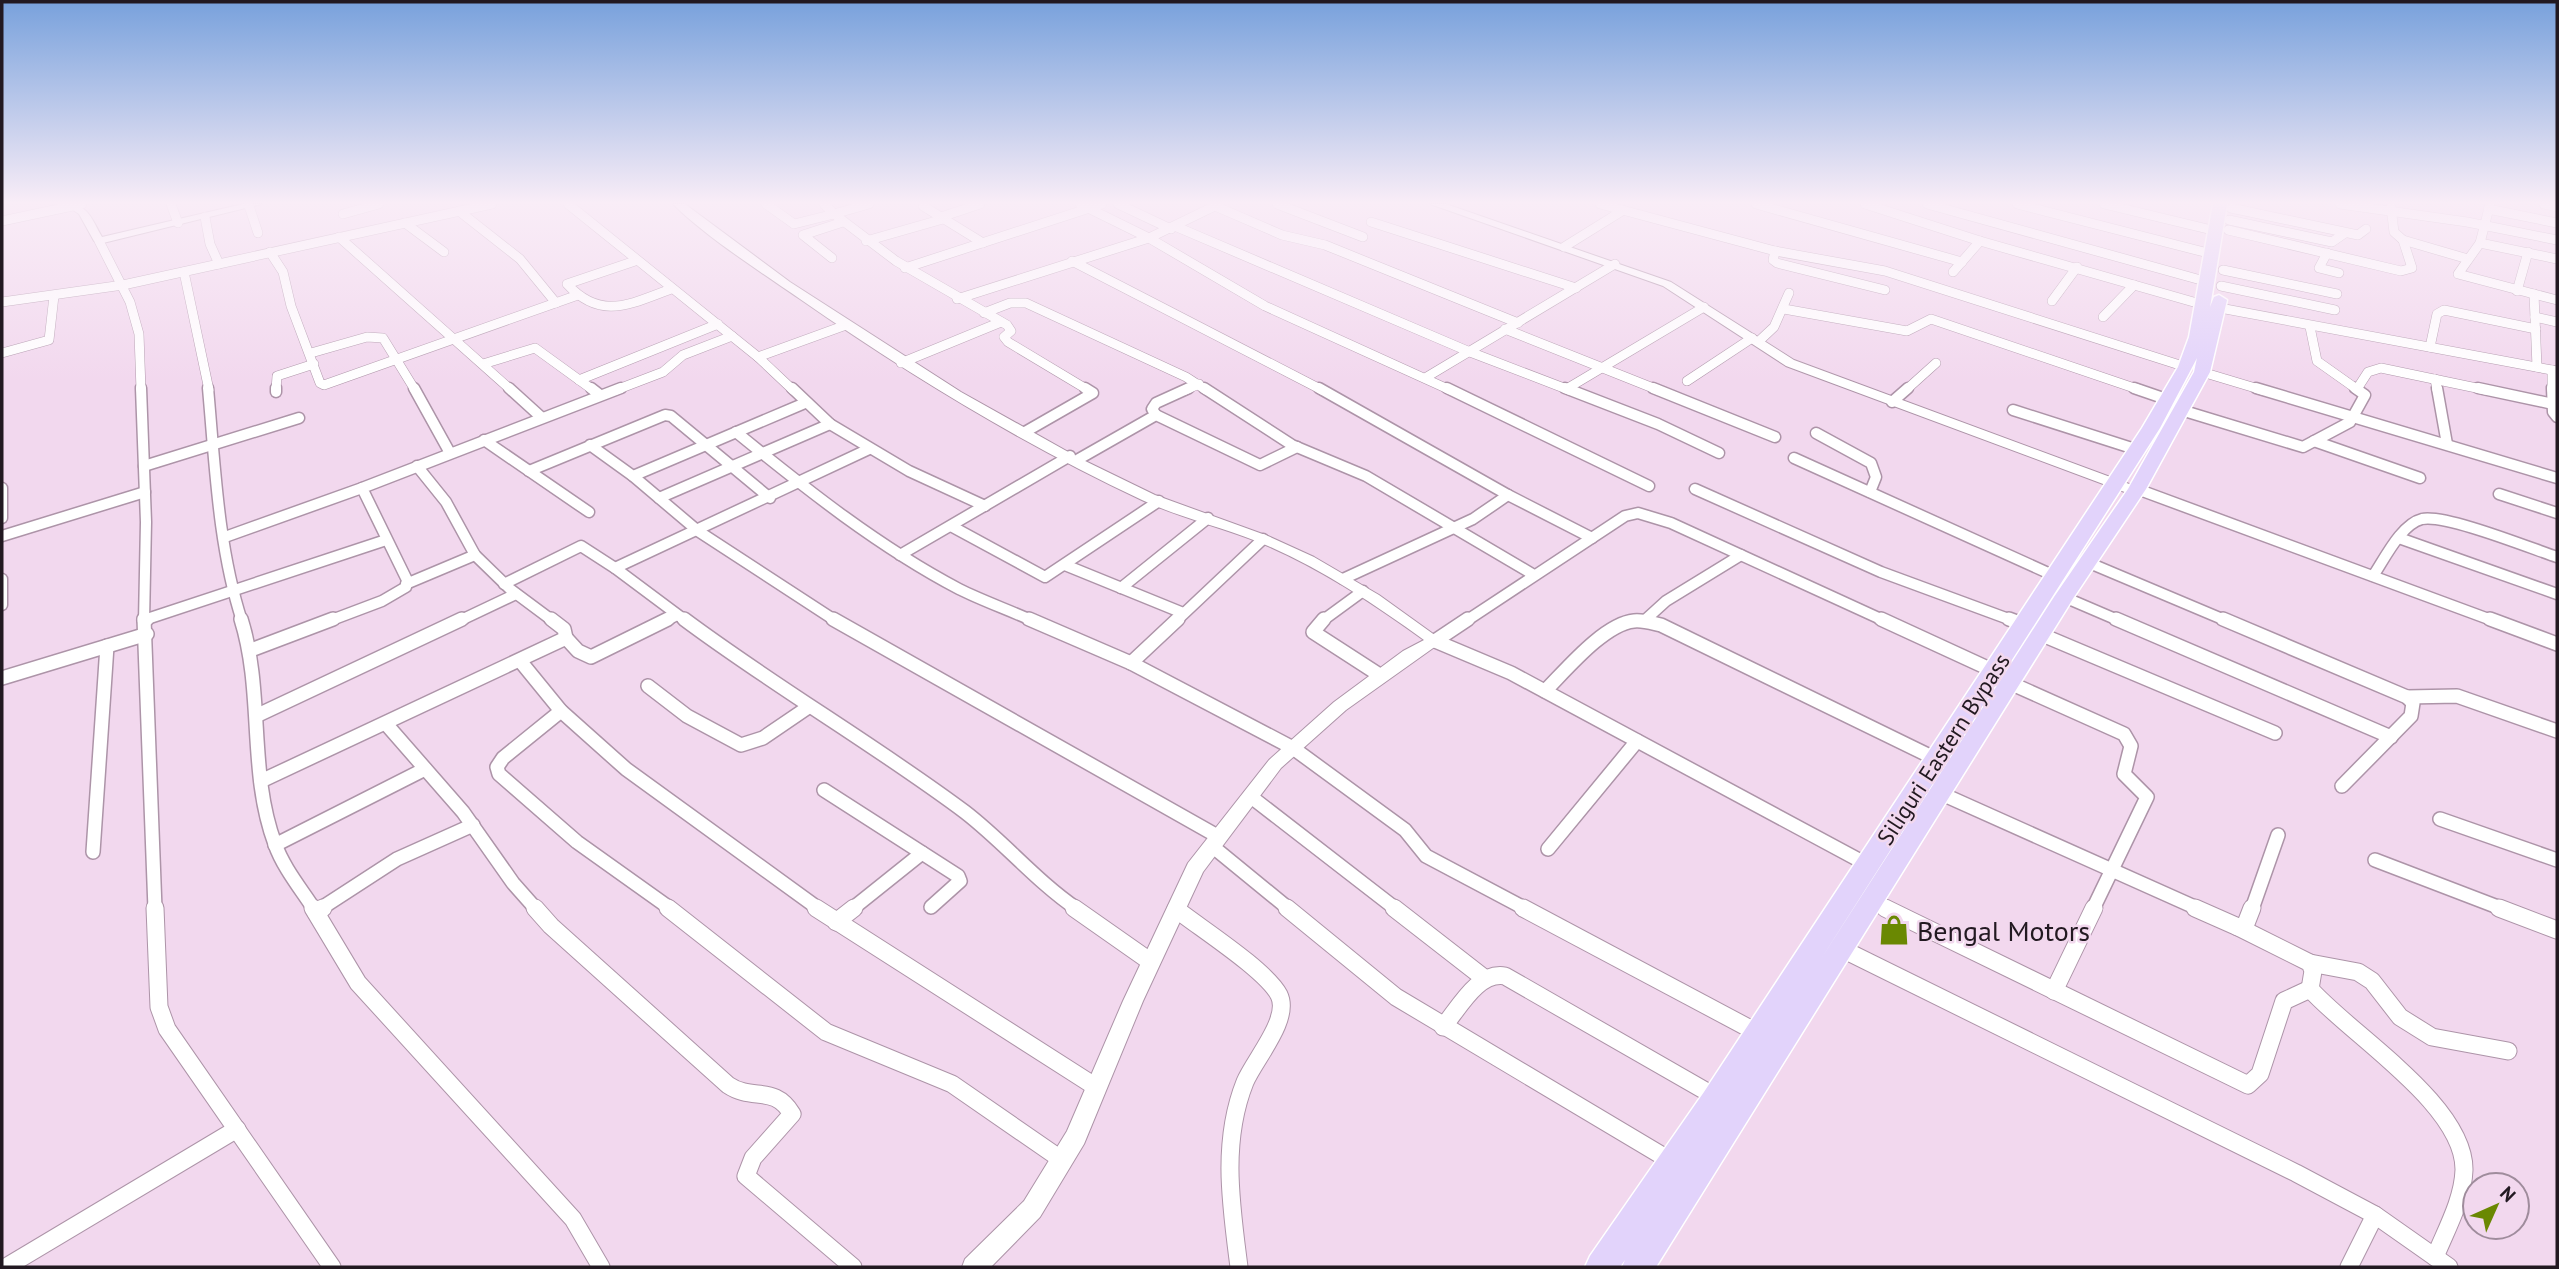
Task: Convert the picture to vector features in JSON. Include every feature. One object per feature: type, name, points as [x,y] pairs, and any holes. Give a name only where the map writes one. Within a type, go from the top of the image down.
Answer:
[{"type":"main road","name":"Siliguri Eastern Bypass","points":[[2060,587],[2087,562],[2194,369],[2218,263]]},
{"type":"main road","name":"Siliguri Eastern Bypass","points":[[1638,1267],[1942,793],[2002,677],[2060,587],[2130,488],[2138,450],[2173,404]]},
{"type":"main road","name":"Siliguri Eastern Bypass","points":[[1601,1267],[1716,1097],[1936,760],[2002,677]]},
{"type":"street","points":[[111,263],[123,285],[139,334],[145,492],[145,627],[159,1007],[167,1029],[332,1267]]},
{"type":"street","points":[[2,302],[123,285],[222,263]]},
{"type":"street","points":[[277,263],[283,272],[291,306],[320,383],[324,386],[454,337],[578,295]]},
{"type":"street","points":[[370,263],[541,417]]},
{"type":"street","points":[[523,263],[556,303]]},
{"type":"street","points":[[628,263],[570,281],[568,287],[597,307],[609,309],[671,289]]},
{"type":"street","points":[[638,263],[758,357],[805,404],[830,424],[869,449],[985,506]]},
{"type":"street","points":[[755,263],[901,363],[1137,493],[1307,558],[1363,590],[1435,642],[1470,654],[1545,691],[1889,876]]},
{"type":"street","points":[[898,263],[1011,328],[1004,337],[1008,342],[1093,393],[1025,432]]},
{"type":"street","points":[[905,268],[920,263]]},
{"type":"street","points":[[957,299],[1065,263]]},
{"type":"street","points":[[1076,263],[1294,374],[1508,495],[1592,538]]},
{"type":"street","points":[[1192,263],[1265,306],[1425,378],[1649,486]]},
{"type":"street","points":[[1258,263],[1469,352],[1658,424],[1718,453]]},
{"type":"street","points":[[1370,263],[1518,323]]},
{"type":"street","points":[[1499,263],[1576,288]]},
{"type":"street","points":[[1778,263],[1885,290]]},
{"type":"street","points":[[1842,263],[1885,271],[2194,369],[2557,478]]},
{"type":"street","points":[[1953,272],[1961,263]]},
{"type":"street","points":[[2063,263],[2134,285],[2214,284],[2337,294]]},
{"type":"street","points":[[2139,263],[2214,284],[2335,310]]},
{"type":"street","points":[[2163,263],[2310,327],[2555,370],[2553,404],[2557,417]]},
{"type":"street","points":[[2322,263],[2319,268],[2339,273]]},
{"type":"street","points":[[2365,263],[2408,271],[2413,263]]},
{"type":"street","points":[[2465,263],[2458,272],[2462,277],[2534,294],[2556,296]]},
{"type":"street","points":[[2517,290],[2525,263]]},
{"type":"street","points":[[1425,378],[1615,264],[1667,284],[1790,363],[2557,644]]},
{"type":"street","points":[[2052,301],[2077,267]]},
{"type":"street","points":[[184,272],[207,371],[213,445],[232,591],[251,650],[261,781],[275,845],[358,983],[573,1219],[601,1267]]},
{"type":"street","points":[[2104,317],[2134,285]]},
{"type":"street","points":[[1687,381],[1774,327],[1789,293]]},
{"type":"street","points":[[2534,294],[2537,367]]},
{"type":"street","points":[[2,353],[49,340],[54,296]]},
{"type":"street","points":[[984,313],[1010,303],[1026,303],[1199,384],[1297,447],[1366,476],[1534,575]]},
{"type":"street","points":[[1568,388],[1704,307]]},
{"type":"street","points":[[1784,309],[1907,331],[1924,320],[1931,319],[2303,447],[2323,433],[2345,425],[2365,398],[2357,389],[2317,361],[2310,327]]},
{"type":"street","points":[[2430,346],[2437,314],[2444,310],[2536,329]]},
{"type":"street","points":[[2535,317],[2557,322]]},
{"type":"street","points":[[901,363],[1001,322]]},
{"type":"street","points":[[579,380],[718,324]]},
{"type":"street","points":[[758,357],[846,325]]},
{"type":"street","points":[[1505,329],[1775,437]]},
{"type":"street","points":[[310,353],[379,336],[398,359],[450,453]]},
{"type":"street","points":[[225,537],[362,488],[663,372],[683,355],[732,336]]},
{"type":"street","points":[[483,364],[535,348],[600,395]]},
{"type":"street","points":[[1892,402],[1936,363]]},
{"type":"street","points":[[276,392],[277,376],[314,365]]},
{"type":"street","points":[[2357,389],[2373,369],[2389,369],[2553,404]]},
{"type":"street","points":[[2435,379],[2447,444]]},
{"type":"street","points":[[1156,415],[1152,409],[1156,403],[1199,384]]},
{"type":"street","points":[[634,476],[805,404]]},
{"type":"street","points":[[2013,410],[2138,450]]},
{"type":"street","points":[[529,471],[665,415],[671,416],[770,498]]},
{"type":"street","points":[[900,555],[985,506],[1156,415],[1163,416],[1260,465],[1297,447]]},
{"type":"street","points":[[144,466],[299,418]]},
{"type":"street","points":[[659,498],[830,424]]},
{"type":"street","points":[[736,432],[800,484],[900,555],[961,590],[1131,663],[1293,748],[1405,830],[1426,856],[1758,1033]]},
{"type":"street","points":[[1816,433],[1871,463],[1876,471],[1877,482],[1870,492]]},
{"type":"street","points":[[484,440],[589,512]]},
{"type":"street","points":[[2314,441],[2420,478]]},
{"type":"street","points":[[590,445],[634,476],[698,531],[836,621],[1215,841],[1396,997],[1671,1161]]},
{"type":"street","points":[[615,568],[800,484],[869,449]]},
{"type":"street","points":[[1794,458],[1870,492],[2060,587],[2391,737]]},
{"type":"street","points":[[417,466],[446,502],[475,555],[516,594],[564,629],[566,638],[578,651],[592,656],[677,615]]},
{"type":"street","points":[[2,488],[2,516]]},
{"type":"street","points":[[362,488],[406,584]]},
{"type":"street","points":[[1695,489],[1881,572],[2032,629],[2275,733]]},
{"type":"street","points":[[2,536],[145,492]]},
{"type":"street","points":[[2499,494],[2557,513]]},
{"type":"street","points":[[1343,579],[1454,528],[1508,495]]},
{"type":"street","points":[[951,526],[1040,576],[1050,575],[1159,501]]},
{"type":"street","points":[[974,1267],[1031,1209],[1076,1137],[1151,962],[1195,868],[1275,764],[1340,706],[1381,676],[1625,516],[1638,513],[1671,523],[2115,729],[2129,739],[2131,746],[2124,774],[2141,788],[2147,797],[2054,992]]},
{"type":"street","points":[[1121,588],[1208,518]]},
{"type":"street","points":[[2373,576],[2412,522],[2431,518],[2557,557]]},
{"type":"street","points":[[2399,538],[2557,594]]},
{"type":"street","points":[[1131,663],[1263,539]]},
{"type":"street","points":[[2,678],[107,646],[232,591],[386,540]]},
{"type":"street","points":[[504,584],[581,546],[590,549],[807,708],[966,813],[1051,891],[1151,962]]},
{"type":"street","points":[[251,650],[382,601],[399,593],[406,584],[475,555]]},
{"type":"street","points":[[1644,621],[1660,603],[1709,577],[1741,555]]},
{"type":"street","points":[[2087,562],[2407,697],[2442,694],[2457,696],[2557,731]]},
{"type":"street","points":[[1065,565],[1183,613]]},
{"type":"street","points":[[2,579],[2,605]]},
{"type":"street","points":[[1363,590],[1319,623],[1313,632],[1381,676]]},
{"type":"street","points":[[258,715],[516,594]]},
{"type":"street","points":[[1545,691],[1611,632],[1629,622],[1644,621],[1661,625],[1789,685],[1936,760]]},
{"type":"street","points":[[261,781],[387,725],[566,638]]},
{"type":"street","points":[[93,852],[107,646]]},
{"type":"street","points":[[521,662],[561,711],[626,769],[836,922],[1096,1087]]},
{"type":"street","points":[[648,686],[687,716],[741,745],[763,738],[807,708]]},
{"type":"street","points":[[2342,786],[2391,737],[2413,709],[2407,697]]},
{"type":"street","points":[[561,711],[503,758],[497,767],[499,774],[577,842],[665,905],[826,1032],[848,1044],[912,1065],[955,1086],[998,1112],[1062,1160]]},
{"type":"street","points":[[387,725],[473,825],[513,883],[551,926],[689,1050],[739,1091],[780,1097],[787,1104],[792,1114],[788,1124],[752,1157],[746,1176],[853,1267]]},
{"type":"street","points":[[1548,849],[1637,741]]},
{"type":"street","points":[[275,845],[425,769]]},
{"type":"street","points":[[824,790],[960,878],[931,906]]},
{"type":"street","points":[[1942,793],[2113,873],[2238,927],[2309,963],[2358,972],[2372,981],[2400,1017],[2432,1037],[2508,1051]]},
{"type":"street","points":[[1250,796],[1324,849],[1402,915],[1484,978]]},
{"type":"street","points":[[2440,819],[2557,860]]},
{"type":"street","points":[[316,912],[397,859],[473,825]]},
{"type":"street","points":[[2238,927],[2245,926],[2248,920],[2278,835]]},
{"type":"street","points":[[836,922],[922,853]]},
{"type":"street","points":[[2375,859],[2557,930]]},
{"type":"street","points":[[1873,902],[2248,1085],[2256,1082],[2260,1074],[2284,1001],[2310,989]]},
{"type":"street","points":[[1176,909],[1260,976],[1279,995],[1281,1013],[1247,1078],[1230,1128],[1230,1188],[1240,1267]]},
{"type":"street","points":[[1820,938],[2296,1172],[2375,1215],[2442,1262],[2459,1195],[2464,1160],[2450,1128],[2425,1096],[2376,1048],[2319,1001],[2310,989],[2313,971],[2309,963]]},
{"type":"street","points":[[1443,1027],[1484,978],[1494,974],[1505,976],[1716,1097]]},
{"type":"street","points":[[6,1267],[237,1129]]},
{"type":"street","points":[[2349,1267],[2361,1236],[2375,1215]]},
{"type":"place","name":"Bengal Motors","points":[[1894,930]]}]
